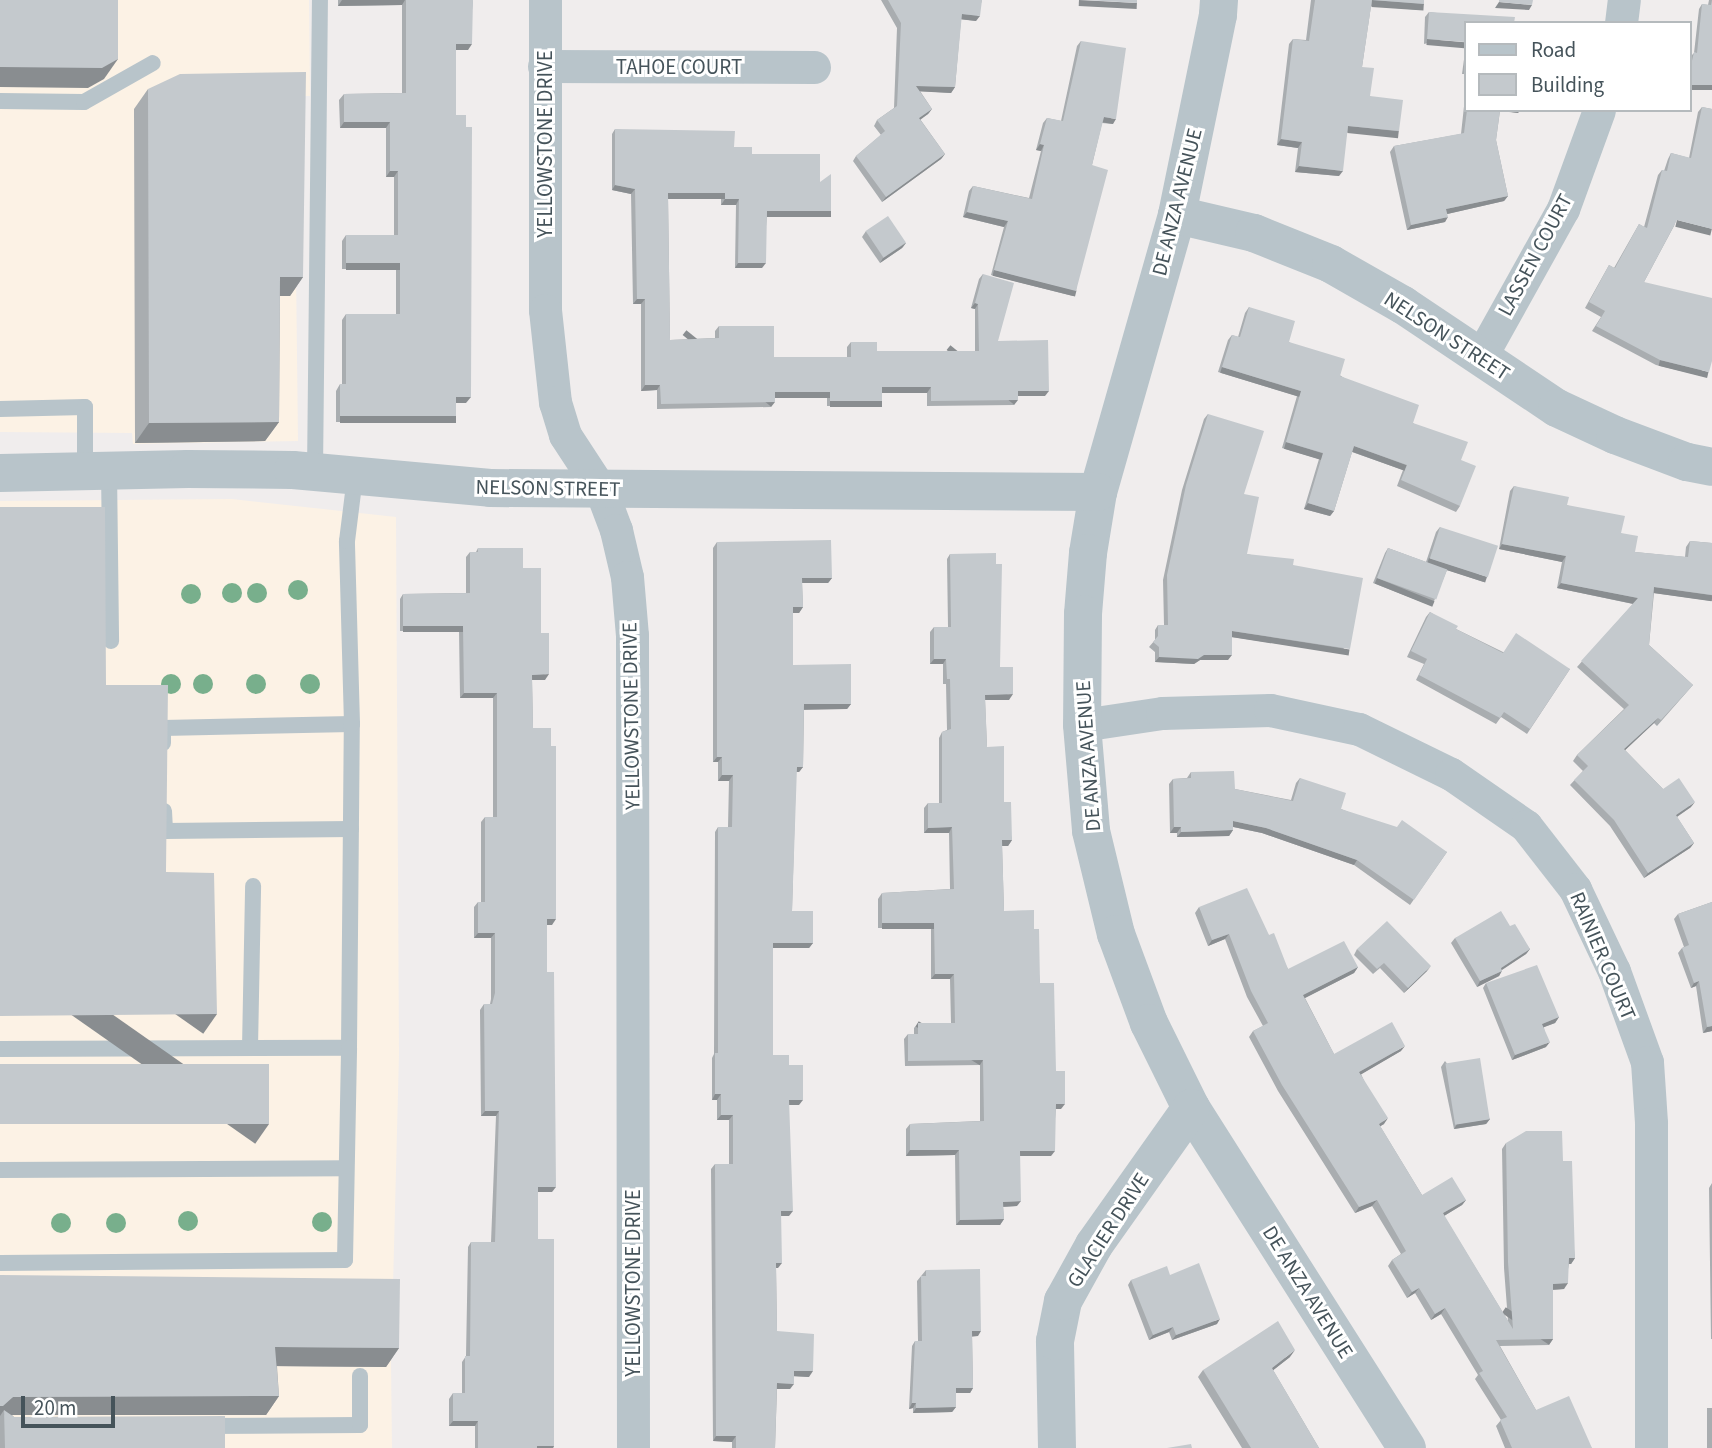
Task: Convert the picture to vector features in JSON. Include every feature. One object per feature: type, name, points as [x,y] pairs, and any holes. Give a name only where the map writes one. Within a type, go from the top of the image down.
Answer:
[{"type":"street","name":"YELLOWSTONE DRIVE","points":[[545,0],[545,310],[555,402],[565,435],[601,490],[616,530],[627,578],[632,635],[633,1448]]},
{"type":"street","name":"DE ANZA AVENUE","points":[[1219,0],[1219,15],[1177,215],[1098,492],[1083,614],[1082,725],[1091,831],[1116,934],[1149,1023],[1191,1108],[1407,1448]]},
{"type":"street","points":[[1620,21],[1624,0]]},
{"type":"street","name":"TAHOE COURT","points":[[544,66],[814,67]]},
{"type":"street","name":"LASSEN COURT","points":[[1480,358],[1563,209],[1598,112]]},
{"type":"street","name":"NELSON STREET","points":[[1177,215],[1254,233],[1332,264],[1403,305],[1569,414],[1687,462],[1712,467]]},
{"type":"street","name":"NELSON STREET","points":[[0,473],[97,470],[315,472],[450,486],[601,490],[1098,492]]},
{"type":"street","name":"RAINIER COURT","points":[[1082,725],[1162,713],[1270,710],[1359,729],[1451,774],[1526,826],[1576,889],[1614,971],[1647,1062],[1651,1123],[1651,1448]]},
{"type":"street","name":"GLACIER DRIVE","points":[[1058,1448],[1055,1340],[1063,1301],[1094,1245],[1191,1108]]},
{"type":"lane","points":[[315,472],[320,0]]},
{"type":"lane","points":[[0,101],[84,102],[153,63]]},
{"type":"lane","points":[[0,409],[85,407],[97,470],[111,641]]},
{"type":"lane","points":[[0,1263],[345,1260],[352,724],[347,541],[355,477]]},
{"type":"lane","points":[[163,754],[163,728],[352,724]]},
{"type":"lane","points":[[164,792],[165,831],[351,829]]},
{"type":"lane","points":[[250,1048],[253,886]]},
{"type":"lane","points":[[0,1049],[349,1048]]},
{"type":"lane","points":[[0,1170],[346,1168]]},
{"type":"lane","points":[[194,1426],[360,1425],[359,1376]]},
{"type":"shaded area","points":[[0,0],[309,0],[310,96],[294,96],[298,441],[133,444],[132,433],[0,432]]},
{"type":"shaded area","points":[[232,499],[396,517],[399,1054],[391,1364],[392,1448],[0,1448],[0,501]]},
{"type":"building","points":[[0,0],[118,0],[118,59],[102,68],[0,67]]},
{"type":"building","points":[[406,0],[473,0],[472,44],[456,44],[456,115],[466,115],[466,127],[472,127],[471,397],[456,397],[456,416],[340,416],[340,384],[346,384],[346,314],[400,314],[400,263],[346,263],[346,235],[398,235],[398,171],[390,171],[390,122],[344,122],[344,94],[406,93]]},
{"type":"building","points":[[888,0],[982,0],[980,16],[962,14],[955,87],[916,86],[932,109],[919,118],[945,154],[886,197],[856,156],[885,131],[877,120],[897,106],[901,23]]},
{"type":"building","points":[[1086,0],[1137,0],[1137,3]]},
{"type":"building","points":[[1315,0],[1372,0],[1362,67],[1374,68],[1370,96],[1403,100],[1399,131],[1348,126],[1343,171],[1299,166],[1302,142],[1281,139],[1293,39],[1309,41]]},
{"type":"building","points":[[1372,0],[1424,0],[1424,4]]},
{"type":"building","points":[[1499,0],[1533,0],[1532,5]]},
{"type":"building","points":[[1712,0],[1712,85],[1691,85],[1691,65],[1694,52],[1697,53],[1702,4],[1711,5]]},
{"type":"building","points":[[1429,12],[1515,17],[1514,21],[1464,21],[1464,42],[1427,39]]},
{"type":"building","points":[[1081,41],[1126,48],[1116,119],[1104,117],[1092,165],[1108,170],[1076,291],[994,270],[1008,221],[967,212],[973,186],[1032,199],[1044,145],[1040,144],[1047,118],[1063,121]]},
{"type":"building","points":[[306,72],[303,277],[280,277],[279,422],[149,423],[148,89],[180,74]]},
{"type":"building","points":[[1702,107],[1712,109],[1712,229],[1677,220],[1644,282],[1712,298],[1712,361],[1709,372],[1660,360],[1596,326],[1605,311],[1589,302],[1609,265],[1615,268],[1639,224],[1647,228],[1662,170],[1667,171],[1671,153],[1691,158]]},
{"type":"building","points":[[1467,112],[1500,112],[1496,140],[1508,196],[1446,209],[1448,217],[1411,225],[1394,146],[1464,133]]},
{"type":"building","points":[[615,129],[735,131],[734,147],[752,147],[752,154],[820,154],[820,182],[831,174],[831,211],[767,211],[766,263],[738,263],[739,199],[725,199],[725,193],[668,193],[670,340],[719,338],[719,326],[774,326],[774,357],[851,357],[851,342],[877,342],[877,351],[979,351],[978,304],[975,303],[983,274],[1014,283],[998,341],[1048,340],[1049,391],[1018,391],[1018,400],[931,401],[931,387],[882,387],[882,401],[830,401],[830,392],[775,392],[775,402],[661,404],[660,385],[645,385],[645,299],[637,299],[635,189],[615,185]]},
{"type":"building","points":[[888,216],[906,243],[884,258],[866,231]]},
{"type":"building","points":[[1249,307],[1295,321],[1289,342],[1345,359],[1340,376],[1419,405],[1413,423],[1468,442],[1461,460],[1476,466],[1460,506],[1401,480],[1407,465],[1354,446],[1334,511],[1308,503],[1323,453],[1286,442],[1301,391],[1222,367],[1232,335],[1240,337]]},
{"type":"building","points":[[1208,414],[1264,431],[1244,494],[1259,497],[1247,554],[1294,559],[1293,565],[1363,578],[1350,649],[1232,631],[1232,655],[1204,655],[1198,659],[1159,657],[1159,647],[1153,642],[1158,636],[1158,625],[1168,625],[1167,575],[1186,485]]},
{"type":"building","points":[[1514,486],[1569,497],[1567,505],[1625,516],[1621,533],[1638,536],[1635,552],[1688,557],[1690,541],[1712,543],[1712,595],[1654,587],[1649,645],[1693,685],[1661,720],[1658,718],[1624,749],[1663,789],[1679,778],[1695,802],[1676,815],[1694,843],[1648,873],[1614,820],[1574,780],[1588,766],[1577,755],[1629,705],[1581,661],[1638,598],[1561,583],[1566,556],[1502,544]]},
{"type":"building","points":[[0,507],[105,507],[106,685],[168,685],[166,872],[214,873],[217,1014],[0,1016]]},
{"type":"building","points":[[1440,527],[1498,546],[1488,577],[1430,558]]},
{"type":"building","points":[[831,540],[832,578],[802,578],[803,607],[793,607],[793,665],[851,664],[851,704],[804,704],[803,767],[797,767],[792,911],[813,911],[813,943],[773,943],[773,1055],[789,1055],[789,1065],[803,1065],[803,1100],[789,1100],[793,1211],[781,1211],[782,1263],[776,1263],[777,1331],[814,1334],[813,1371],[794,1371],[794,1384],[777,1383],[775,1448],[736,1448],[736,1436],[716,1436],[715,1164],[733,1164],[733,1115],[721,1115],[721,1094],[715,1094],[715,1053],[718,1053],[718,827],[732,827],[733,775],[722,775],[722,757],[717,757],[717,542]]},
{"type":"building","points":[[478,548],[523,548],[523,568],[541,568],[541,633],[549,633],[549,674],[532,675],[533,728],[551,728],[551,746],[556,746],[556,919],[547,919],[547,972],[554,972],[556,1187],[538,1187],[538,1239],[554,1239],[554,1446],[537,1448],[478,1448],[478,1421],[453,1421],[453,1393],[465,1393],[465,1356],[470,1356],[471,1242],[495,1242],[499,1111],[485,1111],[484,1004],[492,1004],[495,993],[495,933],[478,933],[478,902],[485,902],[485,817],[497,817],[497,693],[464,693],[463,626],[403,626],[403,594],[470,593],[470,552],[478,552]]},
{"type":"building","points":[[1388,548],[1447,570],[1436,600],[1377,578]]},
{"type":"building","points":[[996,553],[996,564],[1002,564],[1000,667],[1013,667],[1013,694],[985,695],[987,747],[1004,746],[1004,802],[1011,802],[1012,840],[1002,840],[1004,911],[1034,910],[1034,929],[1039,929],[1040,983],[1054,983],[1056,1071],[1065,1071],[1065,1104],[1056,1104],[1055,1151],[1020,1151],[1021,1201],[1003,1202],[1004,1219],[960,1220],[959,1150],[910,1150],[910,1124],[984,1121],[983,1060],[908,1061],[908,1034],[918,1034],[918,1023],[955,1023],[954,974],[935,974],[934,923],[882,923],[882,893],[954,889],[952,827],[928,828],[928,803],[942,803],[942,732],[951,729],[950,679],[947,679],[946,659],[934,659],[934,627],[951,627],[950,554]]},
{"type":"building","points":[[1430,612],[1503,653],[1516,633],[1570,669],[1530,729],[1504,712],[1500,718],[1419,675],[1427,659],[1411,651]]},
{"type":"building","points":[[1234,771],[1235,789],[1293,801],[1300,778],[1346,793],[1341,809],[1397,827],[1402,820],[1447,852],[1414,900],[1357,860],[1266,828],[1233,821],[1233,830],[1181,832],[1181,827],[1174,827],[1173,779],[1191,778],[1191,772]]},
{"type":"building","points":[[1247,888],[1269,935],[1274,933],[1288,969],[1344,941],[1358,967],[1303,995],[1334,1054],[1392,1022],[1405,1046],[1359,1072],[1388,1118],[1379,1124],[1422,1195],[1452,1177],[1466,1200],[1443,1213],[1513,1329],[1508,1262],[1506,1143],[1526,1131],[1562,1131],[1563,1161],[1572,1161],[1575,1258],[1569,1258],[1568,1283],[1553,1284],[1553,1339],[1496,1340],[1536,1410],[1569,1396],[1592,1448],[1512,1448],[1500,1420],[1507,1417],[1479,1373],[1483,1371],[1445,1308],[1435,1314],[1419,1288],[1412,1292],[1392,1260],[1406,1251],[1377,1200],[1359,1207],[1282,1085],[1253,1031],[1268,1023],[1251,991],[1229,934],[1212,940],[1199,907]]},
{"type":"building","points":[[1712,902],[1712,1026],[1707,1027],[1699,981],[1694,983],[1682,948],[1689,945],[1678,914]]},
{"type":"building","points":[[1501,911],[1510,926],[1515,924],[1530,949],[1501,968],[1502,971],[1480,981],[1455,938]]},
{"type":"building","points":[[1387,921],[1431,966],[1408,988],[1384,963],[1377,969],[1357,949]]},
{"type":"building","points":[[1537,965],[1559,1017],[1542,1024],[1550,1042],[1515,1055],[1486,983]]},
{"type":"building","points":[[1480,1058],[1490,1119],[1455,1125],[1445,1063]]},
{"type":"building","points":[[0,1064],[269,1064],[269,1124],[0,1124]]},
{"type":"building","points":[[1199,1263],[1220,1319],[1176,1335],[1173,1327],[1153,1335],[1131,1280],[1167,1266],[1170,1275]]},
{"type":"building","points":[[980,1269],[981,1331],[972,1331],[973,1388],[956,1388],[956,1407],[916,1408],[916,1403],[912,1403],[915,1341],[922,1341],[921,1276],[926,1276],[926,1270]]},
{"type":"building","points":[[0,1275],[400,1279],[399,1348],[275,1347],[279,1396],[13,1397],[0,1406]]},
{"type":"building","points":[[1278,1321],[1295,1350],[1272,1368],[1319,1448],[1251,1448],[1203,1370]]},
{"type":"building","points":[[4,1410],[14,1417],[225,1416],[225,1448],[5,1448]]},
{"type":"building","points":[[1191,1444],[1192,1448],[1167,1448]]}]
